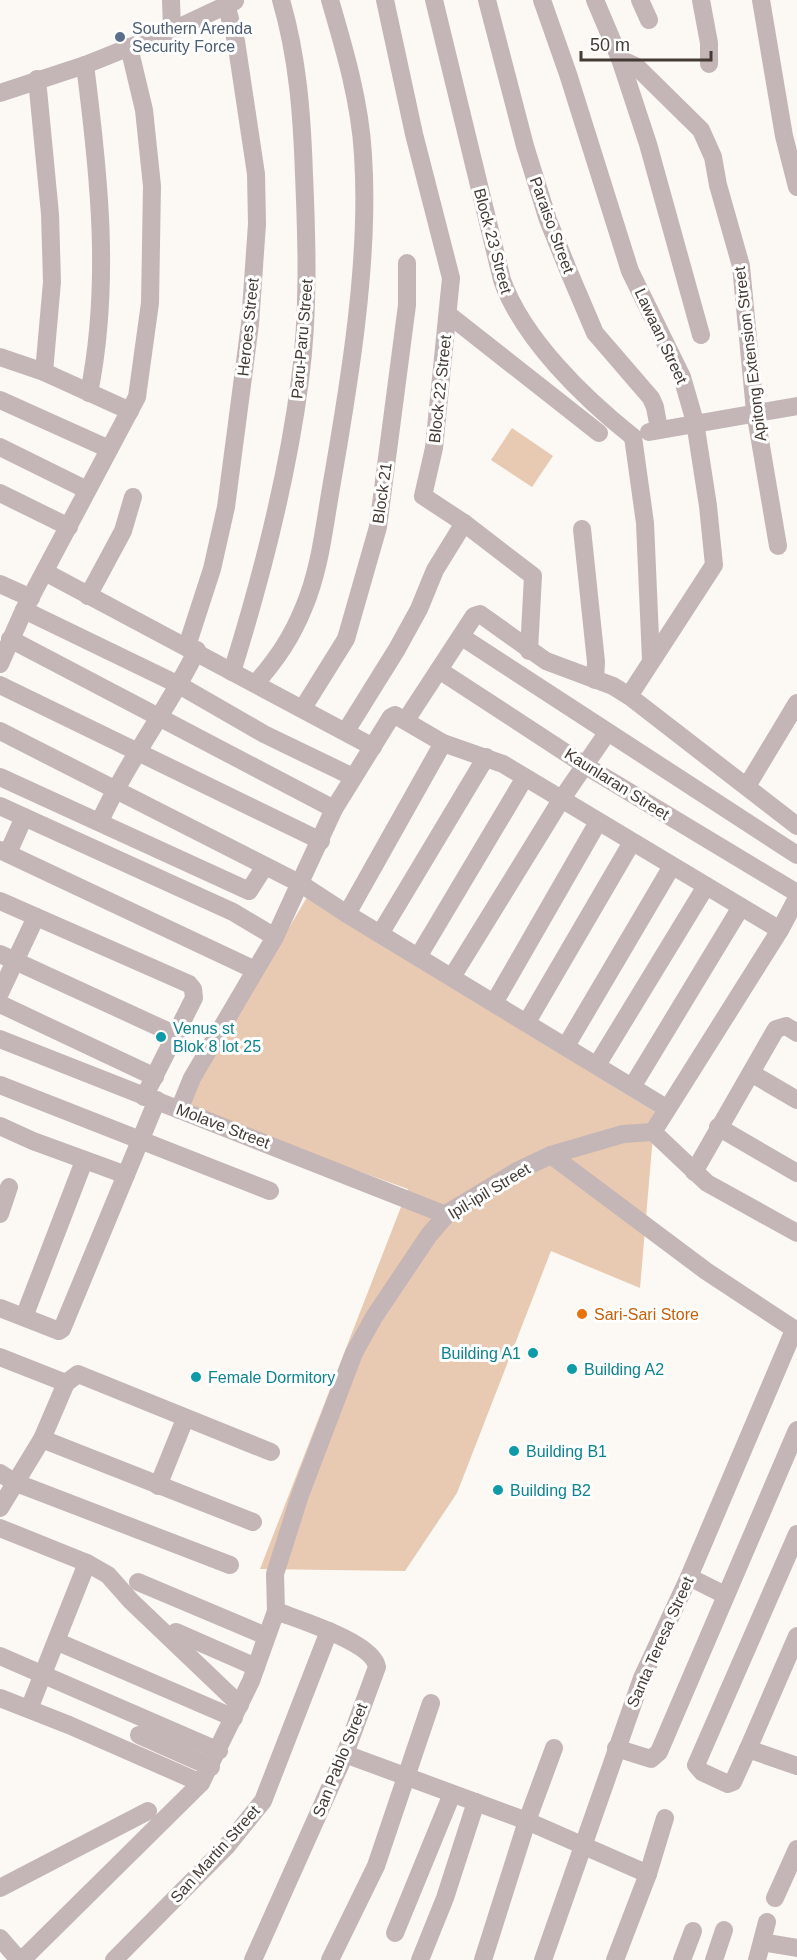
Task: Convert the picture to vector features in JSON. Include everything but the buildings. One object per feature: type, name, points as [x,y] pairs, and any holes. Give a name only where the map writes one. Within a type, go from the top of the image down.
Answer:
[{"type":"street","points":[[171,0],[172,30]]},
{"type":"street","name":"Paru-Paru Street","points":[[232,672],[260,584],[283,489],[300,378],[307,268],[302,115],[293,48],[281,0]]},
{"type":"street","points":[[256,683],[282,653],[304,608],[322,551],[354,330],[363,232],[363,155],[354,82],[330,0]]},
{"type":"street","name":"Block 22 Street","points":[[385,0],[414,134],[451,278],[434,448],[423,496],[464,523]]},
{"type":"street","name":"Block 23 Street","points":[[434,0],[501,280],[510,304],[571,384],[633,437]]},
{"type":"street","name":"Paraiso Street","points":[[487,0],[525,146],[548,220],[595,333],[651,398],[659,429]]},
{"type":"street","name":"Lawaan Street","points":[[542,0],[568,74],[630,272],[682,377],[695,422],[714,566],[629,696]]},
{"type":"street","points":[[595,0],[620,59],[648,144],[701,335]]},
{"type":"street","points":[[640,0],[649,20]]},
{"type":"street","points":[[701,0],[709,43],[709,64]]},
{"type":"street","points":[[761,0],[784,136],[797,187]]},
{"type":"street","points":[[0,93],[85,65],[172,30],[231,2]]},
{"type":"street","name":"Heroes Street","points":[[100,821],[114,789],[140,752],[179,686],[192,648],[226,507],[250,324],[255,257],[256,174],[231,2]]},
{"type":"street","points":[[0,664],[7,634],[28,604],[137,397],[150,303],[152,186],[144,110],[129,47]]},
{"type":"street","name":"Apitong Extension Street","points":[[620,59],[637,68],[701,130],[713,157],[718,185],[741,266],[755,411],[778,546]]},
{"type":"street","points":[[85,65],[97,155],[102,250],[97,354],[89,393]]},
{"type":"street","points":[[37,79],[51,214],[52,282],[44,372]]},
{"type":"street","name":"Block 21","points":[[303,708],[346,639],[378,527],[407,305],[407,263]]},
{"type":"street","points":[[449,315],[599,433]]},
{"type":"street","points":[[0,357],[44,372],[130,411]]},
{"type":"street","points":[[0,400],[110,449]]},
{"type":"street","points":[[651,660],[645,522],[633,437],[695,422],[797,406]]},
{"type":"street","points":[[0,447],[87,489]]},
{"type":"street","points":[[0,493],[69,527]]},
{"type":"street","points":[[88,596],[123,531],[133,497]]},
{"type":"street","points":[[346,731],[397,649],[419,609],[435,570],[464,523],[533,576],[530,651]]},
{"type":"street","points":[[582,529],[596,662],[595,680]]},
{"type":"street","points":[[45,572],[192,648],[232,672],[373,747]]},
{"type":"street","points":[[0,584],[28,604],[264,734],[353,777]]},
{"type":"street","points":[[406,720],[474,616],[480,614],[530,651],[554,665],[629,696],[747,786],[794,816]]},
{"type":"street","points":[[7,634],[160,718],[334,809]]},
{"type":"street","points":[[462,637],[797,855]]},
{"type":"street","name":"Kaunlaran Street","points":[[439,670],[586,765],[797,896]]},
{"type":"street","points":[[0,685],[321,841]]},
{"type":"street","points":[[747,786],[797,703]]},
{"type":"street","points":[[179,1110],[192,1078],[275,937],[334,809],[391,717],[399,716],[443,744],[503,764],[524,779],[780,930]]},
{"type":"street","points":[[0,731],[301,884],[666,1108]]},
{"type":"street","points":[[452,977],[561,800],[607,733]]},
{"type":"street","points":[[347,914],[443,744]]},
{"type":"street","points":[[380,934],[486,758]]},
{"type":"street","points":[[0,777],[249,891],[265,866]]},
{"type":"street","points":[[418,957],[524,779]]},
{"type":"street","points":[[0,806],[233,912],[275,937]]},
{"type":"street","points":[[24,818],[4,851],[255,970]]},
{"type":"street","points":[[494,1003],[598,822]]},
{"type":"street","points":[[527,1023],[632,842]]},
{"type":"street","points":[[566,1046],[672,866]]},
{"type":"street","points":[[597,1065],[706,886]]},
{"type":"street","points":[[797,896],[780,930],[652,1132],[707,1183],[797,1233]]},
{"type":"street","points":[[0,901],[189,984],[195,994],[155,1077],[141,1141],[80,1289],[59,1330],[0,1308]]},
{"type":"street","points":[[632,1087],[741,907]]},
{"type":"street","points":[[0,993],[7,958],[36,917]]},
{"type":"street","points":[[7,958],[176,1035]]},
{"type":"street","points":[[0,1004],[155,1077]]},
{"type":"street","points":[[694,1172],[776,1029],[786,1026],[797,1033]]},
{"type":"street","name":"Molave Street","points":[[0,1039],[446,1215]]},
{"type":"street","points":[[751,1073],[797,1100]]},
{"type":"street","points":[[0,1085],[270,1191]]},
{"type":"street","points":[[0,1126],[84,1161],[126,1175]]},
{"type":"street","points":[[718,1127],[797,1173]]},
{"type":"street","name":"Ipil-ipil Street","points":[[276,1611],[275,1574],[300,1495],[354,1353],[374,1317],[446,1215],[517,1171],[551,1155],[622,1134],[652,1132]]},
{"type":"street","points":[[581,1180],[583,1146]]},
{"type":"street","points":[[551,1155],[581,1180],[795,1331]]},
{"type":"street","points":[[24,1317],[84,1161]]},
{"type":"street","points":[[0,1214],[9,1187]]},
{"type":"street","name":"Santa Teresa Street","points":[[543,1960],[642,1678],[689,1577],[795,1331]]},
{"type":"street","points":[[0,1357],[66,1383]]},
{"type":"street","points":[[0,1508],[7,1478],[42,1439],[66,1383],[78,1374],[271,1452]]},
{"type":"street","points":[[158,1486],[185,1419]]},
{"type":"street","points":[[616,1748],[651,1759],[659,1752],[797,1431]]},
{"type":"street","points":[[42,1439],[253,1522]]},
{"type":"street","points":[[7,1478],[230,1565]]},
{"type":"street","points":[[0,1528],[87,1563],[108,1575],[237,1711]]},
{"type":"street","points":[[797,1534],[696,1766],[702,1773],[728,1784],[733,1782],[797,1636]]},
{"type":"street","points":[[29,1709],[58,1642],[87,1563]]},
{"type":"street","points":[[689,1577],[725,1595]]},
{"type":"street","points":[[138,1582],[266,1636]]},
{"type":"street","points":[[0,1938],[21,1960],[210,1767],[256,1667],[276,1611]]},
{"type":"street","name":"San Pablo Street","points":[[253,1960],[345,1754],[377,1667],[375,1658],[370,1652],[329,1631],[276,1611]]},
{"type":"street","name":"San Martin Street","points":[[114,1960],[226,1847],[263,1801],[329,1631]]},
{"type":"street","points":[[176,1632],[256,1667]]},
{"type":"street","points":[[58,1642],[237,1711]]},
{"type":"street","points":[[0,1656],[44,1674],[210,1767]]},
{"type":"street","points":[[0,1698],[210,1767]]},
{"type":"street","points":[[330,1960],[376,1866],[431,1703]]},
{"type":"street","points":[[139,1735],[210,1767]]},
{"type":"street","points":[[483,1960],[527,1821],[554,1749]]},
{"type":"street","points":[[748,1749],[797,1766]]},
{"type":"street","points":[[345,1754],[527,1821],[648,1874]]},
{"type":"street","points":[[395,1933],[452,1794]]},
{"type":"street","points":[[420,1960],[445,1898],[476,1802]]},
{"type":"street","points":[[0,1888],[148,1811]]},
{"type":"street","points":[[615,1960],[648,1874],[665,1818]]},
{"type":"street","points":[[775,1898],[790,1879],[797,1849]]},
{"type":"street","points":[[757,1960],[767,1922]]},
{"type":"street","points":[[714,1960],[724,1930]]},
{"type":"street","points":[[682,1960],[693,1931]]},
{"type":"street","points":[[762,1942],[797,1948]]},
{"type":"shaded area","points":[[512,428],[553,456],[532,487],[491,460]]},
{"type":"shaded area","points":[[307,897],[655,1112],[640,1288],[551,1251],[457,1493],[405,1571],[260,1569],[408,1189],[184,1108]]},
{"type":"place","name":"Southern Arenda Security Force","points":[[120,37]]},
{"type":"place","name":"Venus st Blok 8 lot 25","points":[[161,1037]]},
{"type":"place","name":"Sari-Sari Store","points":[[582,1314]]},
{"type":"place","name":"Building A1","points":[[533,1353]]},
{"type":"place","name":"Building A2","points":[[572,1369]]},
{"type":"place","name":"Female Dormitory","points":[[196,1377]]},
{"type":"place","name":"Building B1","points":[[514,1451]]},
{"type":"place","name":"Building B2","points":[[498,1490]]}]
